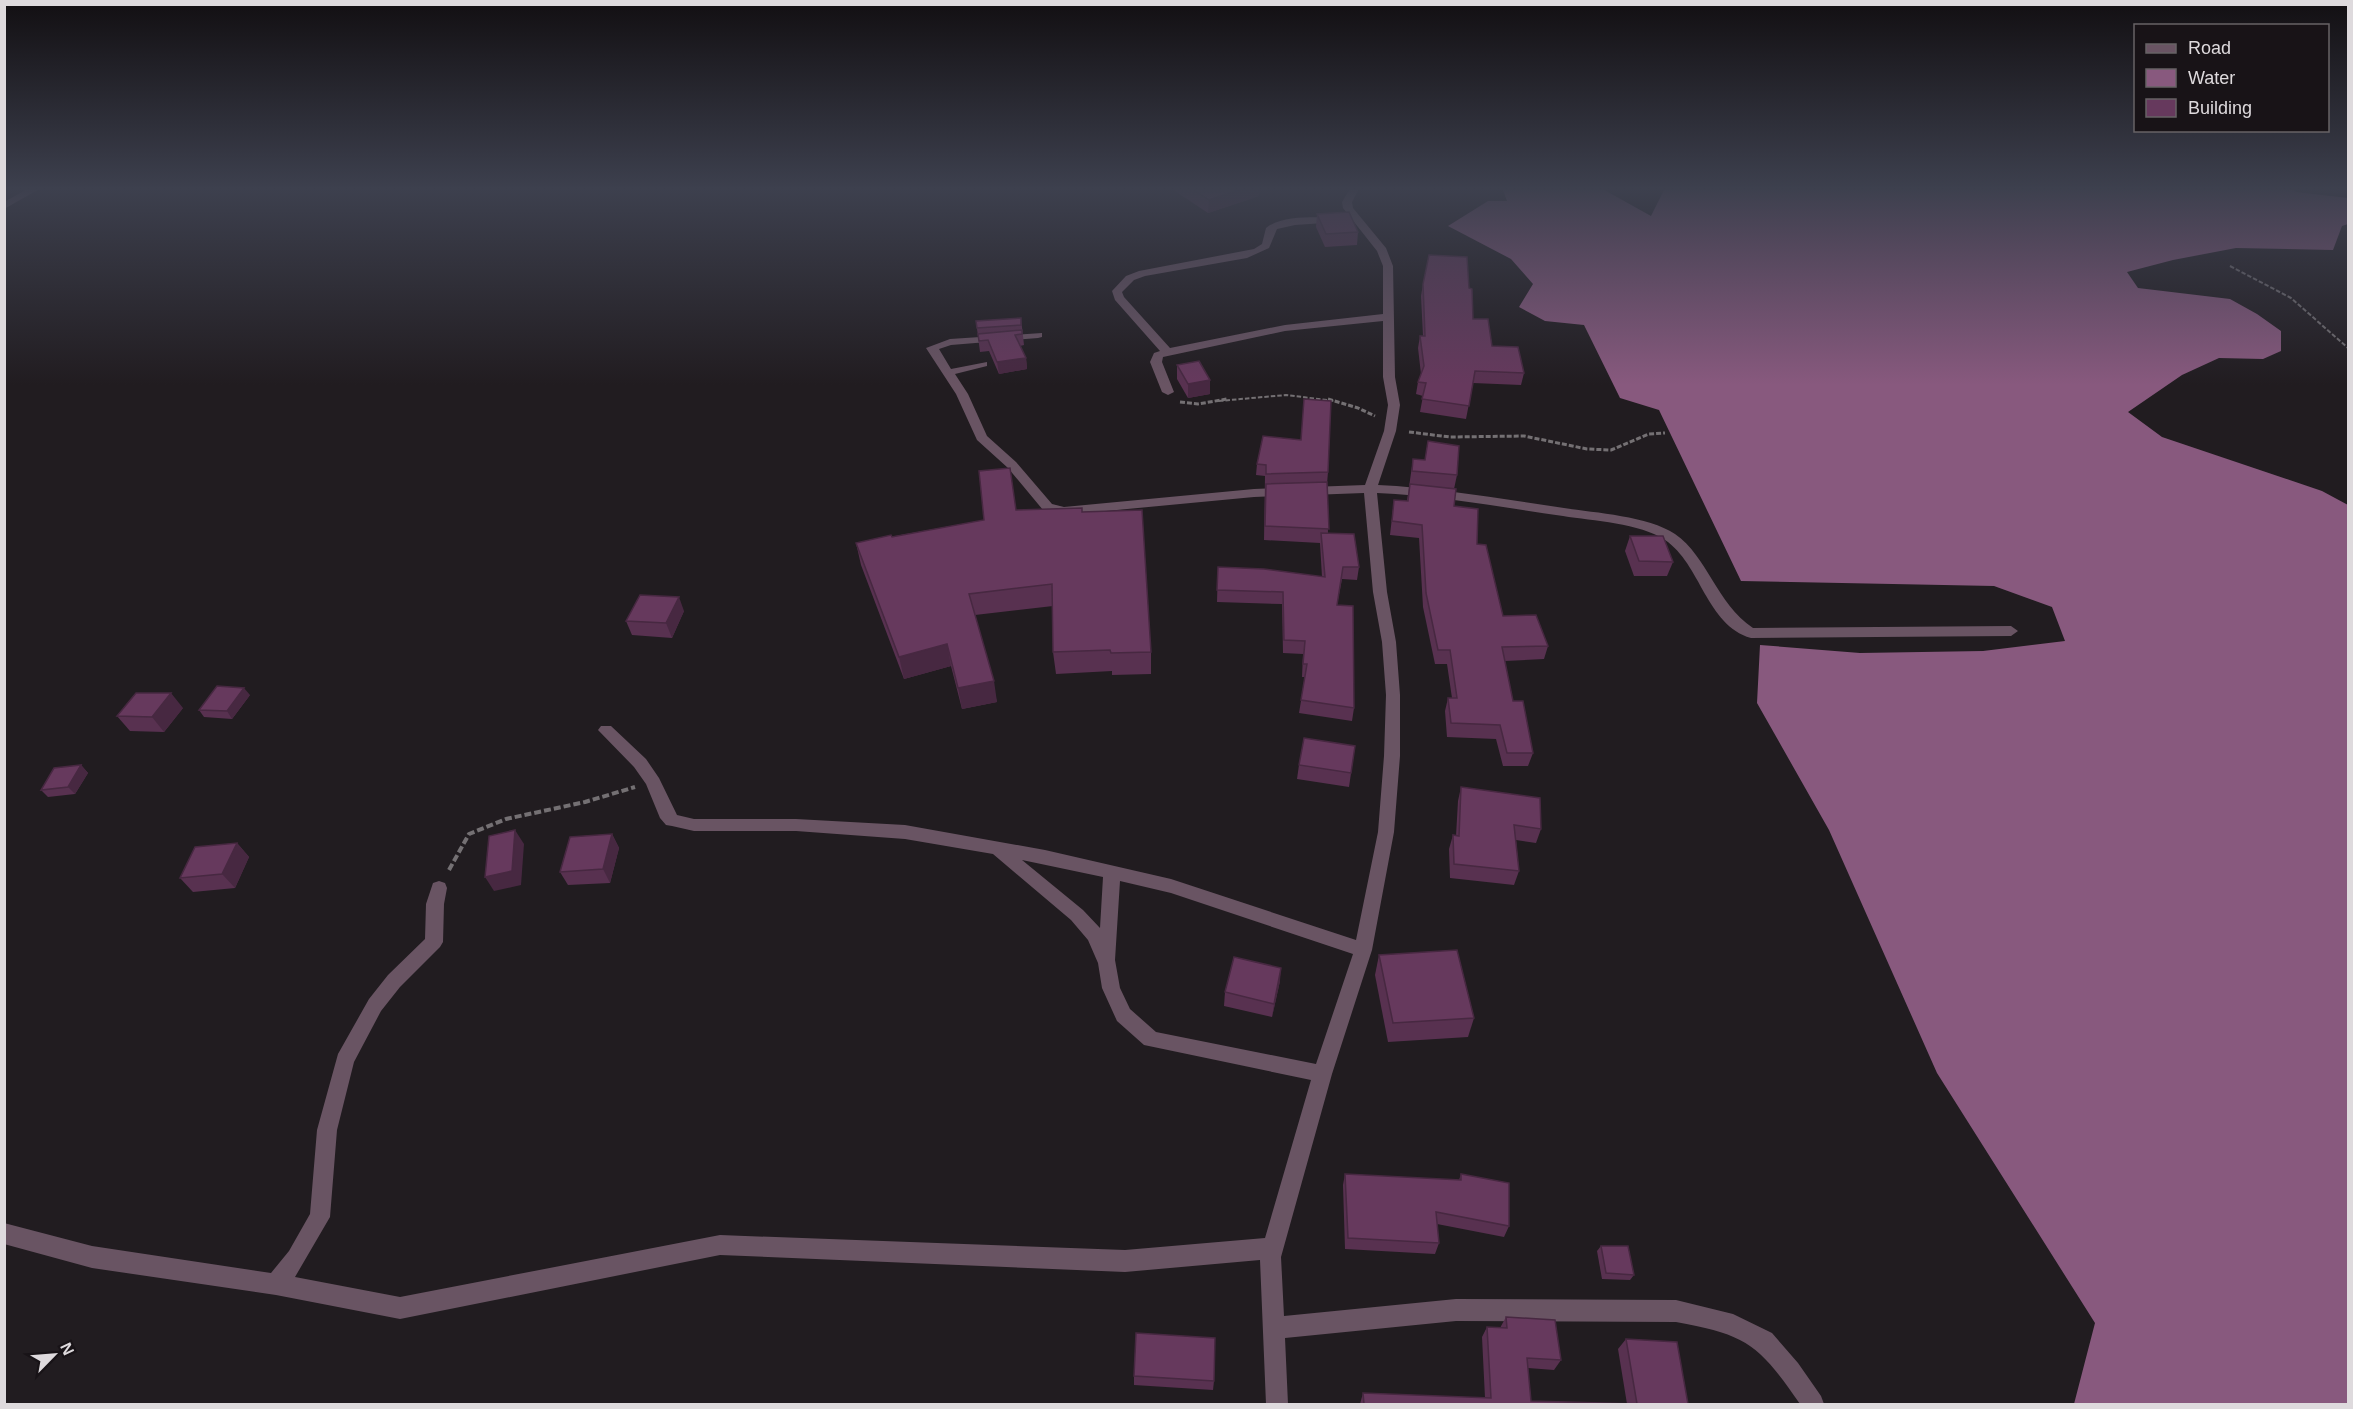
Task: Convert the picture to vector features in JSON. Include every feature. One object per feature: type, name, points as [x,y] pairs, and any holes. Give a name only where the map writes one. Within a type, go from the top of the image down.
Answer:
[{"type":"street","points":[[1167,352],[1119,298],[1117,291],[1122,283],[1143,273],[1253,253]]},
{"type":"street","points":[[1277,1404],[1270,1257],[1322,1074],[1363,950],[1386,832],[1392,756],[1393,695],[1370,489],[1390,428],[1394,405],[1389,376],[1388,266],[1383,253]]},
{"type":"street","points":[[1168,392],[1156,362],[1158,355],[1285,328],[1389,316]]},
{"type":"street","points":[[1038,335],[941,344],[932,348],[962,394],[981,437],[1012,465],[1048,507],[1064,511],[1323,489],[1370,489],[1520,506],[1618,522],[1666,533],[1677,541],[1720,604],[1750,632],[1778,634],[2011,631]]},
{"type":"street","points":[[948,373],[983,364]]},
{"type":"street","points":[[606,730],[640,763],[653,782],[666,813],[672,820],[694,825],[796,825],[905,832],[997,848],[1112,871],[1235,906],[1363,950]]},
{"type":"street","points":[[997,848],[1077,915],[1095,935],[1107,963]]},
{"type":"street","points":[[1112,871],[1107,963],[1111,988],[1123,1015],[1151,1039],[1322,1074]]},
{"type":"street","points":[[276,1284],[296,1258],[320,1217],[327,1130],[345,1060],[375,1005],[394,981],[434,942],[435,904],[439,888]]},
{"type":"street","points":[[4,1233],[92,1257],[276,1284],[400,1308],[720,1245],[1125,1261],[1273,1248]]},
{"type":"street","points":[[1272,1328],[1456,1310],[1676,1311],[1708,1317],[1737,1326],[1766,1341],[1813,1404]]},
{"type":"path","points":[[2230,266],[2291,297],[2349,348]]},
{"type":"path","points":[[1168,392],[1179,402],[1193,405],[1242,398],[1301,394],[1333,399],[1352,405],[1390,428],[1450,436],[1524,436],[1587,449],[1611,450],[1648,434],[1665,433]]},
{"type":"path","points":[[439,888],[469,834],[506,819],[585,802],[653,782]]},
{"type":"water","points":[[1499,253],[2211,253],[2127,272],[2138,288],[2230,299],[2281,331],[2281,351],[2263,359],[2219,358],[2182,375],[2128,412],[2162,437],[2322,491],[2348,505],[2348,1404],[2074,1404],[2095,1323],[1937,1073],[1829,830],[1757,703],[1760,645],[1860,653],[1983,651],[2065,641],[2052,607],[1994,586],[1741,581],[1659,410],[1620,398],[1584,325],[1545,321],[1519,307],[1533,284],[1511,259]]},
{"type":"building","points":[[1429,255],[1467,257],[1469,288],[1472,289],[1473,319],[1488,319],[1492,346],[1518,347],[1524,373],[1475,371],[1469,406],[1422,399],[1426,383],[1418,382],[1424,366],[1420,336],[1425,336],[1423,284]]},
{"type":"building","points":[[1021,318],[1021,325],[977,328],[976,321]]},
{"type":"building","points":[[1022,330],[1022,334],[1015,335],[1026,358],[997,362],[988,340],[979,341],[978,334]]},
{"type":"building","points":[[1199,361],[1210,380],[1188,384],[1177,365]]},
{"type":"building","points":[[1304,399],[1331,401],[1328,472],[1266,474],[1266,465],[1257,464],[1263,436],[1301,440]]},
{"type":"building","points":[[1428,441],[1459,446],[1457,475],[1412,471],[1413,459],[1425,460]]},
{"type":"building","points":[[1010,468],[1016,510],[1082,508],[1082,512],[1142,510],[1151,652],[1111,653],[1110,650],[1053,652],[1052,584],[969,594],[994,681],[958,688],[947,644],[899,657],[856,543],[984,520],[979,471]]},
{"type":"building","points":[[1327,482],[1329,529],[1265,526],[1266,484]]},
{"type":"building","points":[[1410,484],[1456,489],[1454,506],[1478,509],[1477,544],[1486,545],[1503,616],[1536,615],[1548,646],[1502,647],[1513,701],[1523,701],[1533,753],[1507,753],[1500,725],[1451,723],[1448,698],[1457,698],[1450,650],[1438,650],[1426,593],[1422,525],[1392,521],[1394,500],[1408,501]]},
{"type":"building","points":[[1321,533],[1354,534],[1359,567],[1343,567],[1337,605],[1353,606],[1354,708],[1301,700],[1307,664],[1303,664],[1305,641],[1284,640],[1283,592],[1217,590],[1218,567],[1264,569],[1325,577]]},
{"type":"building","points":[[1630,536],[1663,536],[1673,562],[1639,561]]},
{"type":"building","points":[[640,595],[679,597],[666,623],[626,621]]},
{"type":"building","points":[[217,686],[244,688],[227,711],[199,710]]},
{"type":"building","points":[[136,693],[171,693],[152,717],[117,716]]},
{"type":"building","points":[[1304,738],[1355,746],[1351,773],[1299,765]]},
{"type":"building","points":[[81,765],[68,787],[41,790],[54,768]]},
{"type":"building","points":[[1461,787],[1540,798],[1541,829],[1514,825],[1519,871],[1454,864],[1453,835],[1459,836]]},
{"type":"building","points":[[515,830],[512,871],[485,877],[489,836]]},
{"type":"building","points":[[612,834],[603,869],[560,872],[570,837]]},
{"type":"building","points":[[237,843],[222,874],[180,878],[195,847]]},
{"type":"building","points":[[1457,950],[1474,1018],[1393,1023],[1379,955]]},
{"type":"building","points":[[1234,957],[1281,968],[1274,1004],[1225,992]]},
{"type":"building","points":[[1345,1174],[1461,1180],[1461,1174],[1509,1183],[1509,1226],[1436,1212],[1439,1243],[1348,1238]]},
{"type":"building","points":[[1601,1246],[1628,1246],[1634,1275],[1606,1273]]},
{"type":"building","points":[[1506,1317],[1555,1320],[1561,1360],[1527,1358],[1531,1401],[1637,1404],[1364,1404],[1363,1393],[1491,1398],[1487,1327],[1507,1328]]},
{"type":"building","points":[[1136,1333],[1215,1338],[1214,1381],[1134,1376]]},
{"type":"building","points":[[1626,1339],[1677,1342],[1688,1404],[1637,1404]]}]
